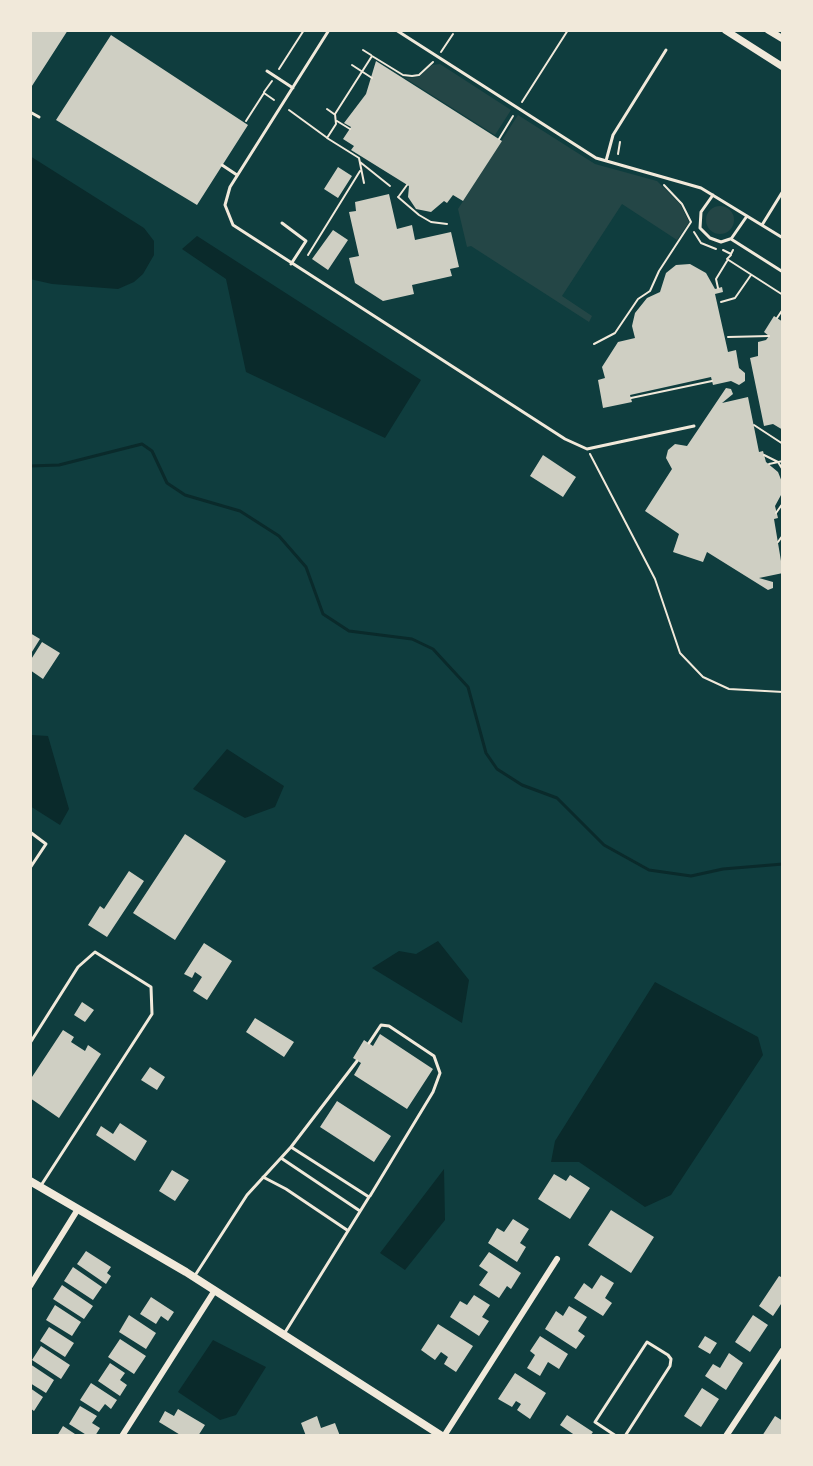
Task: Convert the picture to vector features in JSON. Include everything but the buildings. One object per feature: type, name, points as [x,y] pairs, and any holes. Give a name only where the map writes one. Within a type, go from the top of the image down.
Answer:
[{"type":"main road","points":[[30,1181],[194,1277],[443,1436]]},
{"type":"street","points":[[725,30],[783,67]]},
{"type":"street","points":[[768,30],[783,39]]},
{"type":"street","points":[[30,1286],[78,1209]]},
{"type":"street","points":[[443,1436],[557,1259]]},
{"type":"street","points":[[122,1436],[215,1290]]},
{"type":"street","points":[[726,1436],[783,1350]]},
{"type":"lane","points":[[329,30],[230,187],[225,205],[233,225],[565,439],[587,449],[694,426]]},
{"type":"lane","points":[[396,30],[596,158],[701,188],[783,238]]},
{"type":"lane","points":[[606,161],[613,135],[666,50]]},
{"type":"lane","points":[[267,71],[293,88]]},
{"type":"lane","points":[[30,112],[39,117]]},
{"type":"lane","points":[[222,165],[237,175]]},
{"type":"lane","points":[[762,225],[783,191]]},
{"type":"lane","points":[[713,195],[701,212],[700,228],[710,238],[721,242],[731,239],[747,216]]},
{"type":"lane","points":[[282,223],[306,241],[291,264]]},
{"type":"lane","points":[[731,239],[783,272]]},
{"type":"lane","points":[[30,832],[46,844],[30,868]]},
{"type":"lane","points":[[30,1043],[78,967],[95,952],[151,987],[152,1014],[40,1187]]},
{"type":"lane","points":[[284,1334],[433,1092],[440,1073],[434,1056],[389,1026],[381,1025],[369,1043]]},
{"type":"lane","points":[[194,1277],[247,1195],[291,1147],[357,1061]]},
{"type":"lane","points":[[291,1147],[369,1197]]},
{"type":"lane","points":[[281,1158],[360,1211]]},
{"type":"lane","points":[[263,1177],[347,1230]]},
{"type":"lane","points":[[616,1436],[595,1422],[647,1342],[668,1355],[670,1366],[625,1436]]},
{"type":"path","points":[[264,93],[304,30]]},
{"type":"path","points":[[499,139],[568,30]]},
{"type":"path","points":[[437,58],[453,34]]},
{"type":"path","points":[[363,50],[403,75],[419,75],[433,62],[441,63]]},
{"type":"path","points":[[364,183],[359,158],[327,138],[335,114],[372,56]]},
{"type":"path","points":[[352,65],[372,78]]},
{"type":"path","points":[[327,109],[335,114]]},
{"type":"path","points":[[335,120],[350,129]]},
{"type":"path","points":[[614,163],[620,149],[619,140]]},
{"type":"path","points":[[360,162],[390,186]]},
{"type":"path","points":[[308,255],[361,170]]},
{"type":"path","points":[[660,181],[682,204],[691,222]]},
{"type":"path","points":[[407,185],[398,197],[431,222],[447,224]]},
{"type":"path","points":[[594,344],[615,333],[638,299],[652,292],[659,271],[691,222],[693,211]]},
{"type":"path","points":[[718,288],[716,279],[731,254]]},
{"type":"path","points":[[727,259],[783,295]]},
{"type":"path","points":[[721,302],[735,298],[751,274]]},
{"type":"path","points":[[631,309],[636,311]]},
{"type":"path","points":[[777,318],[783,309]]},
{"type":"path","points":[[728,337],[769,336]]},
{"type":"path","points":[[631,398],[712,381]]},
{"type":"path","points":[[754,425],[783,444]]},
{"type":"path","points":[[587,449],[655,579],[680,653],[703,677],[729,689],[783,692]]},
{"type":"path","points":[[764,455],[778,462],[783,470]]},
{"type":"path","points":[[769,464],[783,461]]},
{"type":"path","points":[[777,503],[783,502]]},
{"type":"path","points":[[776,513],[783,502]]},
{"type":"path","points":[[778,542],[783,535]]},
{"type":"shaded area","points":[[440,64],[511,110],[495,135],[405,78],[419,77],[432,65]]},
{"type":"shaded area","points":[[518,115],[595,164],[657,181],[680,204],[689,222],[677,240],[622,204],[562,296],[592,316],[589,322],[471,246],[467,247],[458,209]]},
{"type":"shaded area","points":[[30,156],[144,228],[154,241],[154,255],[143,274],[118,289],[52,284],[30,279]]},
{"type":"shaded area","points":[[720,206],[730,210],[734,220],[730,230],[720,234],[710,230],[706,220],[710,210]]},
{"type":"shaded area","points":[[197,236],[421,380],[385,438],[246,372],[226,279],[182,249]]},
{"type":"shaded area","points":[[32,735],[48,736],[69,809],[60,825],[30,806]]},
{"type":"shaded area","points":[[227,749],[284,786],[275,807],[245,818],[193,789]]},
{"type":"shaded area","points":[[438,941],[469,980],[462,1023],[372,968],[399,951],[416,954]]},
{"type":"shaded area","points":[[655,982],[758,1037],[763,1055],[671,1195],[645,1207],[579,1162],[551,1162],[555,1141]]},
{"type":"shaded area","points":[[444,1169],[445,1220],[405,1270],[380,1253]]},
{"type":"shaded area","points":[[213,1340],[266,1367],[236,1415],[220,1420],[178,1392]]},
{"type":"waterway","points":[[30,466],[59,465],[142,444],[152,451],[167,483],[185,495],[240,511],[279,536],[306,567],[323,614],[349,631],[412,639],[433,649],[468,687],[486,753],[497,769],[522,785],[557,798],[604,845],[649,870],[691,876],[723,869],[783,864]]}]
